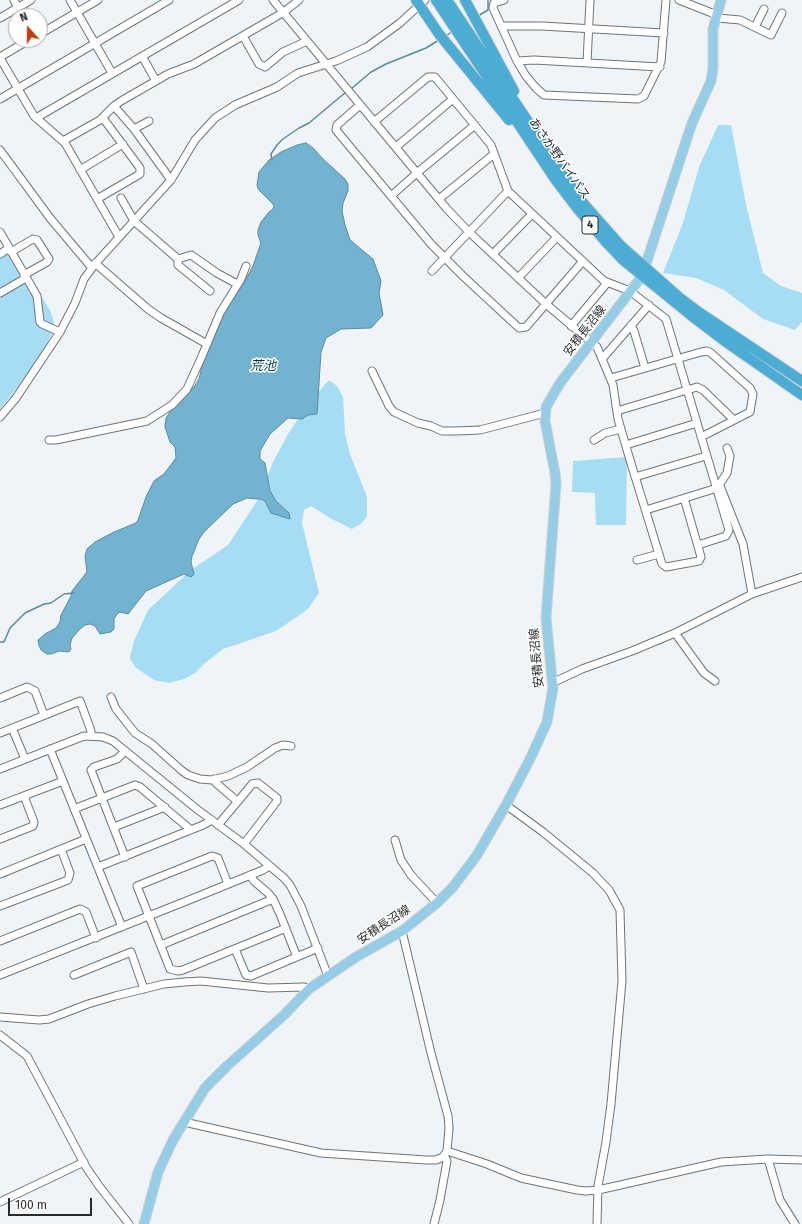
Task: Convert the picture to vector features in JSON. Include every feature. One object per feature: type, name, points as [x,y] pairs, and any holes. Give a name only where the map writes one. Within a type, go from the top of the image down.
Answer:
[{"type":"highway","name":"あさか野バイパス","points":[[436,0],[565,192],[593,228],[622,259],[643,271],[700,313],[801,380]]},
{"type":"highway","name":"あさか野バイパス","points":[[447,0],[557,166],[583,203],[602,226],[643,271],[726,342],[802,395]]},
{"type":"highway","points":[[465,0],[513,88],[547,142],[557,166]]},
{"type":"highway","points":[[420,2],[439,34],[534,153],[545,163]]},
{"type":"main road","name":"安積長沼線","points":[[144,1224],[158,1172],[173,1140],[205,1088],[214,1078],[284,1015],[309,989],[356,957],[402,931],[437,903],[453,886],[477,855],[506,805],[530,759],[546,722],[551,703],[552,683],[546,618],[556,484],[553,459],[545,426],[546,407],[554,392],[630,291],[643,271],[692,123],[712,76],[712,34],[721,0]]},
{"type":"street","points":[[14,0],[18,8],[31,0]]},
{"type":"street","points":[[70,0],[112,73]]},
{"type":"street","points":[[48,29],[98,0]]},
{"type":"street","points":[[0,99],[169,0]]},
{"type":"street","points":[[36,118],[239,0]]},
{"type":"street","points":[[273,0],[439,199],[469,232],[546,304],[597,347],[611,378],[617,411],[635,477],[662,564],[666,567],[700,561],[701,557],[698,545],[684,498]]},
{"type":"street","points":[[63,141],[103,118],[114,106],[156,81],[173,72],[194,64],[243,36],[284,12],[299,0]]},
{"type":"street","points":[[504,0],[494,3],[493,6],[517,61],[536,88],[546,95],[627,99],[640,99],[644,96],[660,67],[666,0]]},
{"type":"street","points":[[587,63],[590,0]]},
{"type":"street","points":[[680,0],[712,13],[720,19],[738,20],[771,35],[782,13]]},
{"type":"street","points":[[0,417],[16,398],[60,332],[75,303],[84,279],[119,237],[171,180],[195,140],[220,114],[236,105],[278,87],[298,73],[342,59],[367,47],[400,24],[420,2]]},
{"type":"street","points":[[755,27],[764,9]]},
{"type":"street","points":[[501,26],[589,28],[664,33]]},
{"type":"street","points":[[243,36],[260,64],[265,67],[283,52],[307,41]]},
{"type":"street","points":[[16,48],[0,57],[36,118],[63,141],[119,237]]},
{"type":"street","points":[[142,56],[156,81]]},
{"type":"street","points":[[517,61],[534,60],[660,67]]},
{"type":"street","points":[[374,122],[430,76],[435,77],[490,143],[508,191],[583,262],[608,283],[630,291],[666,319],[688,390],[706,456],[717,486],[743,544],[752,594]]},
{"type":"street","points":[[396,148],[453,99]]},
{"type":"street","points":[[360,105],[337,125],[336,130],[431,244],[519,328],[526,327],[583,262]]},
{"type":"street","points":[[114,106],[134,129],[171,180]]},
{"type":"street","points":[[97,199],[140,174],[140,168],[103,118]]},
{"type":"street","points":[[134,129],[149,121]]},
{"type":"street","points":[[391,196],[475,126]]},
{"type":"street","points":[[80,170],[123,144]]},
{"type":"street","points":[[0,150],[50,218],[94,266],[161,318],[207,344]]},
{"type":"street","points":[[439,199],[494,154]]},
{"type":"street","points":[[432,271],[508,191]]},
{"type":"street","points":[[121,198],[134,221],[178,259],[178,265],[210,291]]},
{"type":"street","points":[[493,254],[532,214]]},
{"type":"street","points":[[0,232],[38,299],[40,322],[60,332]]},
{"type":"street","points":[[518,278],[557,237]]},
{"type":"street","points":[[0,254],[33,238],[37,240],[49,259],[47,262],[0,293]]},
{"type":"street","points":[[178,259],[189,254],[217,273],[237,284]]},
{"type":"street","points":[[49,440],[56,440],[147,421],[172,405],[187,389],[220,313],[241,279],[246,266]]},
{"type":"street","points":[[571,326],[608,283]]},
{"type":"street","points":[[602,359],[649,305]]},
{"type":"street","points":[[631,325],[645,368]]},
{"type":"street","points":[[611,378],[707,351],[750,388],[753,394],[750,412],[701,437]]},
{"type":"street","points":[[372,372],[389,406],[394,412],[418,423],[431,426],[442,431],[480,430],[545,413]]},
{"type":"street","points":[[617,411],[688,390],[701,388],[734,420]]},
{"type":"street","points":[[626,445],[697,424]]},
{"type":"street","points":[[599,431],[621,427]]},
{"type":"street","points":[[594,440],[621,427]]},
{"type":"street","points":[[646,510],[717,486],[727,473],[730,456],[727,448]]},
{"type":"street","points":[[635,477],[706,456]]},
{"type":"street","points":[[698,545],[726,536],[729,530],[717,486]]},
{"type":"street","points":[[637,560],[659,554]]},
{"type":"street","points":[[552,683],[582,669],[632,651],[675,633],[752,594],[802,577]]},
{"type":"street","points":[[675,633],[704,674],[715,681]]},
{"type":"street","points":[[0,698],[27,687],[35,691],[44,715]]},
{"type":"street","points":[[111,698],[116,709],[135,733],[152,744],[188,775],[200,779],[214,779],[238,772],[275,748],[283,745],[291,746]]},
{"type":"street","points":[[0,733],[80,701],[92,736]]},
{"type":"street","points":[[12,728],[25,760]]},
{"type":"street","points":[[0,769],[80,737],[103,737],[113,741],[244,844],[284,878],[293,890],[318,948],[328,976]]},
{"type":"street","points":[[50,749],[122,927]]},
{"type":"street","points":[[125,751],[117,759],[94,767],[91,770],[125,856]]},
{"type":"street","points":[[214,779],[216,783],[237,801]]},
{"type":"street","points":[[0,805],[63,781]]},
{"type":"street","points":[[218,825],[252,784],[258,782],[277,798],[277,801],[244,844]]},
{"type":"street","points":[[74,809],[135,786],[140,787],[191,830]]},
{"type":"street","points":[[0,839],[34,826],[34,822],[24,796]]},
{"type":"street","points":[[506,805],[544,832],[593,872],[609,890],[620,910],[622,981],[611,1104],[606,1142],[598,1180],[597,1224]]},
{"type":"street","points":[[114,827],[165,807]]},
{"type":"street","points":[[98,867],[191,830],[212,820]]},
{"type":"street","points":[[0,874],[86,839]]},
{"type":"street","points":[[395,840],[401,860],[411,875],[437,903]]},
{"type":"street","points":[[0,906],[68,880],[70,873],[61,849]]},
{"type":"street","points":[[228,884],[218,858],[212,856],[137,886],[170,969],[178,972],[286,928]]},
{"type":"street","points":[[0,975],[96,938],[270,866]]},
{"type":"street","points":[[250,875],[272,899],[280,914],[297,957]]},
{"type":"street","points":[[161,945],[272,899]]},
{"type":"street","points":[[0,941],[80,909],[86,912],[96,938]]},
{"type":"street","points":[[402,931],[450,1128],[440,1200],[434,1224]]},
{"type":"street","points":[[235,949],[246,975],[251,976],[318,948]]},
{"type":"street","points":[[74,975],[131,952],[144,988]]},
{"type":"street","points":[[0,1017],[39,1020],[49,1018],[88,1004],[144,988],[164,984],[201,981],[268,988],[304,987],[309,989]]},
{"type":"street","points":[[0,1035],[27,1056],[98,1186],[129,1224]]},
{"type":"street","points":[[184,1122],[321,1153],[436,1160],[446,1153]]},
{"type":"street","points":[[446,1153],[487,1164],[521,1178],[577,1190],[598,1190],[721,1162],[768,1159],[802,1160]]},
{"type":"street","points":[[768,1159],[780,1200],[795,1224]]},
{"type":"street","points":[[0,1202],[84,1162]]},
{"type":"shaded area","points":[[718,125],[731,125],[746,205],[763,273],[781,286],[802,293],[802,322],[795,330],[763,319],[724,290],[696,278],[663,273],[683,223],[699,167]]},
{"type":"shaded area","points":[[0,248],[9,249],[17,256],[51,312],[55,327],[43,352],[0,409]]},
{"type":"shaded area","points":[[329,380],[337,386],[343,397],[345,434],[350,454],[367,497],[367,516],[362,523],[352,529],[311,506],[304,510],[302,523],[319,593],[307,610],[276,631],[223,649],[195,673],[184,679],[169,683],[154,680],[135,667],[130,658],[134,641],[148,610],[191,570],[228,545],[259,498],[273,462],[288,434],[309,403]]},
{"type":"shaded area","points":[[627,457],[626,525],[596,525],[595,493],[572,492],[573,461]]},
{"type":"water","name":"荒池","points":[[306,143],[345,179],[348,184],[348,191],[343,203],[342,211],[345,225],[350,240],[373,259],[381,281],[379,293],[383,315],[371,328],[341,329],[326,338],[321,352],[317,414],[308,415],[302,419],[288,418],[270,434],[260,451],[260,459],[265,463],[270,491],[276,501],[289,513],[290,519],[271,513],[265,501],[261,499],[247,498],[233,504],[204,532],[199,539],[192,556],[191,562],[194,574],[191,577],[184,574],[146,591],[128,614],[120,612],[117,614],[114,619],[114,629],[111,632],[100,634],[95,626],[90,624],[85,625],[72,638],[70,645],[71,649],[69,652],[59,651],[47,654],[41,650],[38,640],[56,628],[60,622],[61,615],[72,591],[87,572],[85,556],[87,549],[95,542],[136,523],[153,483],[164,474],[176,458],[175,447],[170,442],[165,427],[166,418],[172,409],[194,387],[199,379],[203,362],[222,315],[244,283],[253,266],[261,243],[258,230],[261,222],[274,206],[258,189],[257,185],[259,172],[269,160],[281,152]]},
{"type":"waterway","points":[[478,16],[488,10],[488,0]]},
{"type":"waterway","points":[[446,36],[453,31]]},
{"type":"waterway","points":[[351,89],[371,72],[386,64],[426,48],[439,40]]},
{"type":"waterway","points":[[272,160],[271,154],[283,139],[309,123],[346,92]]},
{"type":"waterway","points":[[0,642],[4,642],[10,628],[25,613],[44,604],[51,603],[64,594],[74,593]]}]
